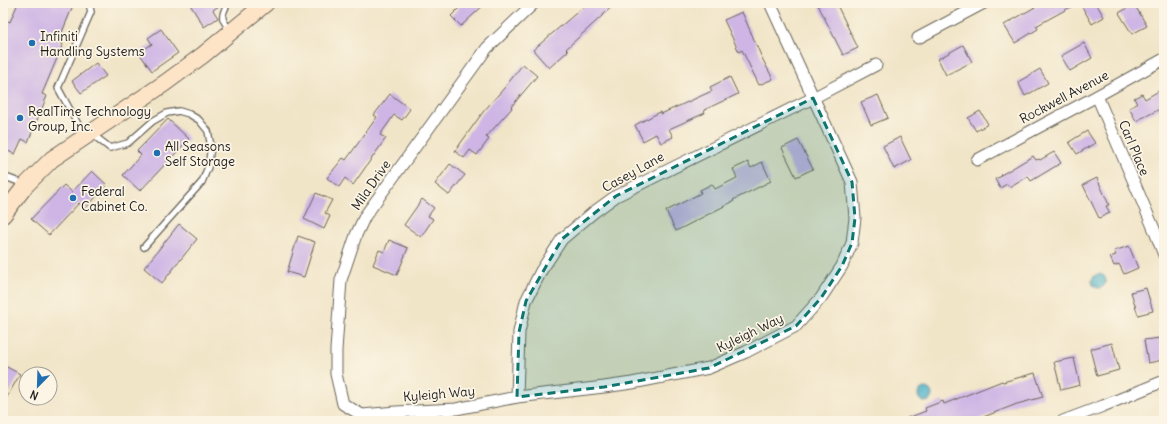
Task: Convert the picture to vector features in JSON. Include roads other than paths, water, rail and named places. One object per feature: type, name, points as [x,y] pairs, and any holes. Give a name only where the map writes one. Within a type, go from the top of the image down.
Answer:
[{"type":"street","points":[[3,215],[26,185],[52,159],[165,83],[203,55],[266,3]]},
{"type":"street","name":"Mila Drive","points":[[362,415],[343,404],[336,374],[336,350],[341,280],[356,235],[365,216],[487,48],[534,3]]},
{"type":"street","name":"Kyleigh Way","points":[[362,415],[456,409],[517,397],[611,386],[709,368],[746,352],[796,326],[820,298],[842,266],[852,243],[854,218],[852,182],[770,3]]},
{"type":"street","points":[[918,38],[984,3]]},
{"type":"street","name":"Rockwell Avenue","points":[[977,160],[1164,59]]},
{"type":"street","name":"Casey Lane","points":[[517,397],[519,332],[526,301],[540,271],[562,239],[616,196],[876,65]]},
{"type":"street","name":"Carl Place","points":[[1097,96],[1154,229],[1164,256]]},
{"type":"street","points":[[1063,421],[1164,381]]},
{"type":"lane","points":[[89,3],[91,12],[58,88],[88,134],[110,148],[128,143],[153,121],[167,113],[178,111],[189,114],[199,120],[208,131],[211,147],[208,167],[202,182],[144,247]]},
{"type":"lane","points":[[228,3],[222,17],[224,23],[232,31]]},
{"type":"lane","points":[[3,176],[26,185]]},
{"type":"water","points":[[1096,274],[1102,274],[1106,278],[1106,284],[1102,288],[1096,288],[1092,284],[1092,278]]},
{"type":"water","points":[[922,388],[928,388],[932,392],[932,398],[928,402],[922,402],[918,398],[918,392]]},
{"type":"place","name":"Infiniti Handling Systems","points":[[32,43]]},
{"type":"place","name":"RealTime Technology Group, Inc.","points":[[20,118]]},
{"type":"place","name":"All Seasons Self Storage","points":[[157,153]]},
{"type":"place","name":"Federal Cabinet Co.","points":[[73,198]]}]
